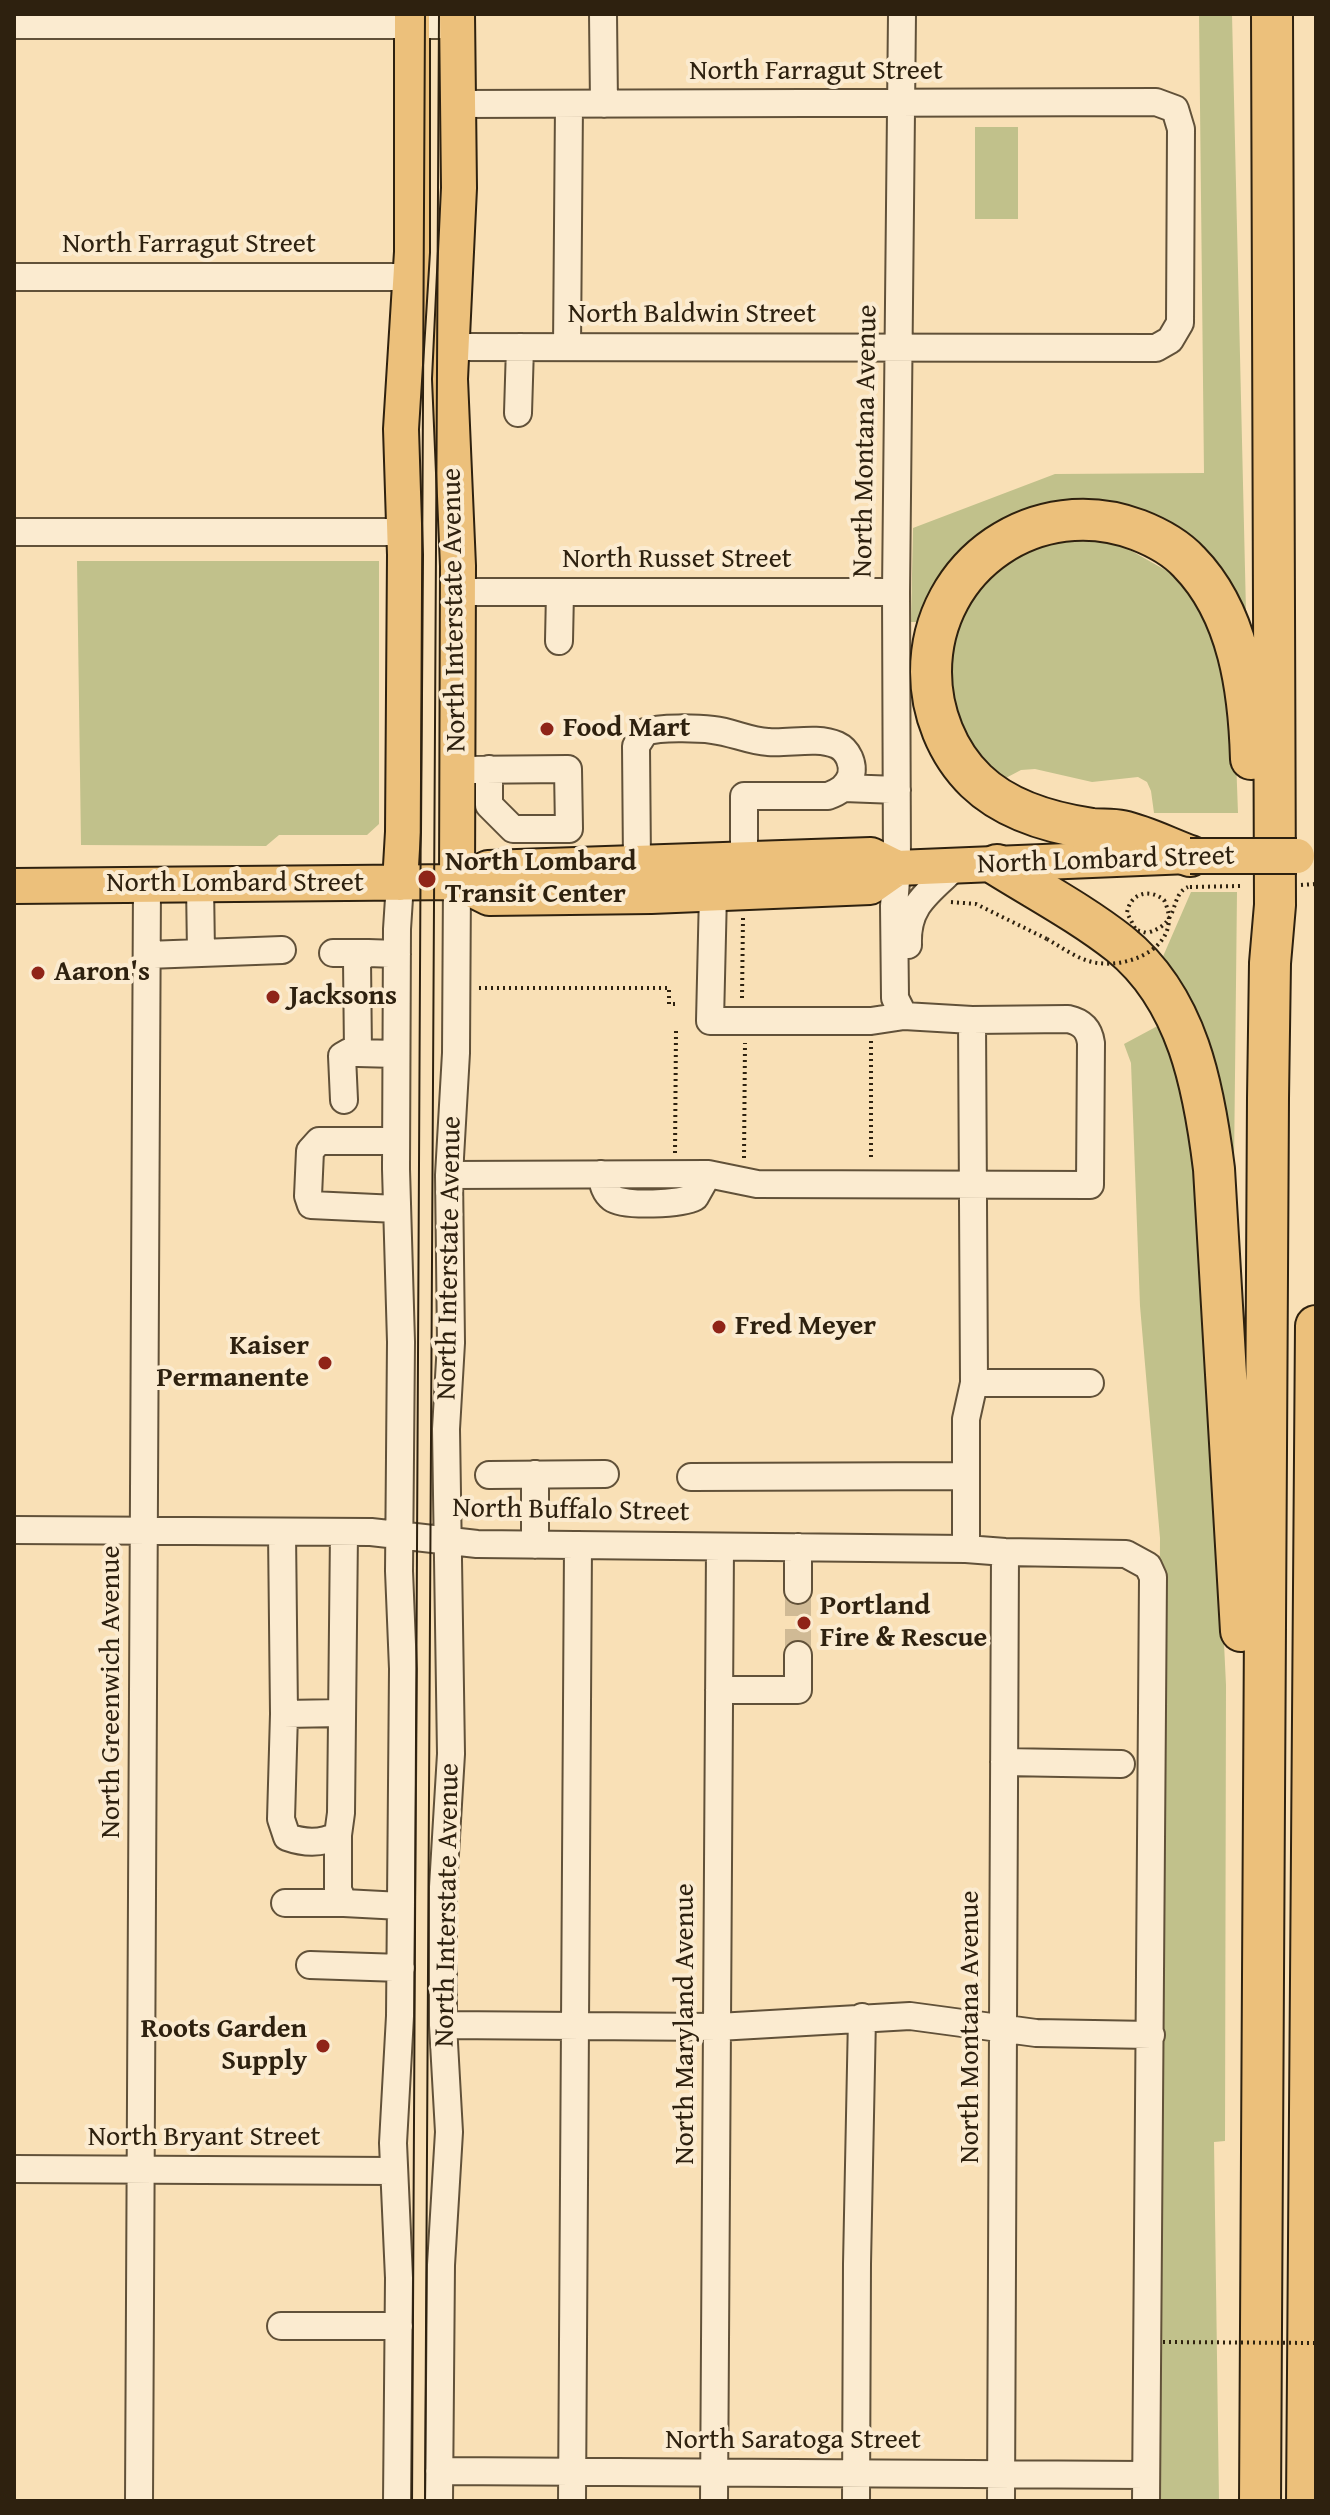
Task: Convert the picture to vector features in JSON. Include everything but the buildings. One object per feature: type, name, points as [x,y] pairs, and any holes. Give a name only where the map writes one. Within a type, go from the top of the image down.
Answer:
[{"type":"highway","points":[[1260,2501],[1270,963],[1275,905],[1272,14]]},
{"type":"highway","points":[[1190,872],[1121,831],[1077,826],[1032,814],[988,791],[954,753],[934,708],[931,684],[934,638],[949,598],[965,574],[1004,541],[1058,521],[1100,520],[1149,534],[1188,560],[1204,579],[1229,624],[1239,655],[1250,742],[1253,906],[1270,963]]},
{"type":"highway","points":[[997,865],[1122,946],[1161,990],[1195,1060],[1204,1097],[1214,1169],[1243,1677],[1265,1705]]},
{"type":"highway","points":[[1307,2501],[1316,1326]]},
{"type":"main road","name":"North Interstate Avenue","points":[[400,883],[403,832],[401,429],[411,277],[412,19]]},
{"type":"main road","name":"North Interstate Avenue","points":[[457,20],[459,188],[451,421],[458,592],[473,769],[457,882]]},
{"type":"main road","name":"North Lombard Street","points":[[457,882],[489,898],[733,881],[871,855],[897,868],[997,865],[1190,872],[1316,855]]},
{"type":"main road","name":"North Lombard Street","points":[[14,886],[457,882],[488,868],[637,863],[733,881]]},
{"type":"street","points":[[603,14],[604,104]]},
{"type":"street","name":"North Montana Avenue","points":[[902,14],[896,592],[897,868],[894,906],[895,998],[904,1016]]},
{"type":"street","points":[[14,25],[457,20]]},
{"type":"street","name":"North Farragut Street","points":[[457,104],[1156,102],[1175,109],[1181,129],[1180,323],[1170,340]]},
{"type":"street","points":[[567,347],[569,104]]},
{"type":"street","name":"North Farragut Street","points":[[14,277],[411,277]]},
{"type":"street","name":"North Baldwin Street","points":[[452,347],[1156,348],[1170,340]]},
{"type":"street","points":[[518,413],[520,347]]},
{"type":"street","points":[[14,532],[403,532]]},
{"type":"street","name":"North Russet Street","points":[[458,592],[896,592]]},
{"type":"street","points":[[559,641],[560,592]]},
{"type":"street","points":[[637,863],[636,746],[640,736],[650,730],[713,730],[765,742],[835,744],[848,755],[851,763],[852,772],[844,788]]},
{"type":"street","points":[[473,769],[568,769],[569,829],[513,829],[489,805],[473,769]]},
{"type":"street","points":[[449,1175],[708,1174],[757,1184],[1090,1185],[1091,1043],[1082,1024],[1068,1019],[972,1020],[904,1016],[871,1021],[710,1021],[744,796],[828,796],[844,788],[897,790]]},
{"type":"street","points":[[545,829],[545,866]]},
{"type":"street","points":[[904,1016],[911,999],[908,932],[912,913],[956,866]]},
{"type":"street","name":"North Interstate Avenue","points":[[439,2501],[441,2265],[449,2132],[443,2025],[443,1887],[451,1754],[446,1421],[451,1343],[449,1175],[456,1053],[457,882]]},
{"type":"street","name":"North Interstate Avenue","points":[[397,2501],[399,2326],[393,2171],[401,1968],[403,1669],[396,1141],[400,883]]},
{"type":"street","name":"North Greenwich Avenue","points":[[139,2501],[147,884]]},
{"type":"street","points":[[200,884],[201,953]]},
{"type":"street","points":[[147,955],[282,950]]},
{"type":"street","points":[[333,953],[397,954]]},
{"type":"street","points":[[358,1053],[357,960],[368,953]]},
{"type":"street","points":[[966,1549],[966,1419],[974,1383],[972,1020]]},
{"type":"street","points":[[344,1100],[342,1056],[349,1052],[396,1054]]},
{"type":"street","points":[[396,1141],[319,1141],[310,1151],[308,1196],[311,1205],[397,1209]]},
{"type":"street","points":[[601,1174],[605,1190],[618,1201],[669,1202],[695,1197],[708,1174]]},
{"type":"street","points":[[974,1383],[1090,1383]]},
{"type":"street","points":[[535,1474],[535,1545]]},
{"type":"street","points":[[489,1475],[605,1474]]},
{"type":"street","points":[[691,1477],[966,1476]]},
{"type":"street","name":"North Buffalo Street","points":[[14,1530],[344,1532],[535,1545],[966,1549],[1126,1554],[1148,1566],[1153,1577],[1151,2035]]},
{"type":"street","points":[[282,1532],[283,1831],[287,1837],[308,1842],[328,1840],[338,1835]]},
{"type":"street","points":[[344,1532],[341,1813],[338,1835],[338,1890],[344,1903]]},
{"type":"street","points":[[572,2501],[578,1545]]},
{"type":"street","name":"North Maryland Avenue","points":[[714,2501],[720,1547]]},
{"type":"street","points":[[798,1547],[798,1590]]},
{"type":"street","name":"North Montana Avenue","points":[[1001,2501],[1005,1552]]},
{"type":"street","points":[[719,1690],[798,1690],[798,1655]]},
{"type":"street","points":[[284,1714],[342,1713]]},
{"type":"street","points":[[1004,1762],[1121,1764]]},
{"type":"street","points":[[285,1903],[401,1906]]},
{"type":"street","points":[[310,1965],[401,1968]]},
{"type":"street","points":[[443,2025],[718,2027],[862,2017],[928,2016],[1036,2033],[1151,2035],[1146,2488]]},
{"type":"street","points":[[856,2501],[862,2017]]},
{"type":"street","name":"North Bryant Street","points":[[14,2169],[393,2171]]},
{"type":"street","points":[[281,2326],[399,2326]]},
{"type":"street","name":"North Saratoga Street","points":[[439,2471],[1001,2474],[1146,2488]]},
{"type":"path","points":[[969,902],[1092,962],[1115,964],[1140,959],[1158,945],[1169,917],[1164,900],[1148,893],[1131,901],[1127,913],[1136,930],[1147,933],[1161,927],[1170,918],[1190,872]]},
{"type":"path","points":[[733,881],[742,1004]]},
{"type":"path","points":[[456,988],[669,988],[669,1004],[679,1004]]},
{"type":"path","points":[[675,1174],[676,1031]]},
{"type":"path","points":[[742,1181],[745,1032]]},
{"type":"path","points":[[1163,2342],[1316,2343]]},
{"type":"green space","points":[[1199,14],[1232,14],[1246,612],[1242,612],[1206,552],[1002,521],[971,542],[949,563],[932,588],[917,622],[911,622],[913,528],[1055,474],[1204,473]]},
{"type":"green space","points":[[975,127],[1018,127],[1018,219],[975,219]]},
{"type":"green space","points":[[1105,536],[1176,576],[1212,623],[1235,731],[1238,813],[1154,813],[1147,782],[1138,777],[1092,782],[1035,769],[1021,770],[1002,780],[976,752],[958,722],[946,669],[968,594],[1029,543]]},
{"type":"green space","points":[[77,561],[379,561],[379,824],[367,835],[279,835],[266,846],[81,845]]},
{"type":"green space","points":[[1191,892],[1237,892],[1234,1166],[1161,961]]},
{"type":"green space","points":[[1165,1022],[1193,1119],[1226,1685],[1225,2141],[1214,2142],[1219,2501],[1154,2501],[1160,1538],[1140,1306],[1131,1063],[1124,1044]]},
{"type":"tunnel","points":[[798,1590],[798,1655]]},
{"type":"tram line","points":[[412,2501],[425,14]]},
{"type":"tram line","points":[[425,2501],[439,14]]},
{"type":"place","name":"Food Mart","points":[[547,729]]},
{"type":"place","name":"North Lombard Transit Center","points":[[427,879]]},
{"type":"place","name":"Aaron's","points":[[38,973]]},
{"type":"place","name":"Jacksons","points":[[273,997]]},
{"type":"place","name":"Fred Meyer","points":[[719,1327]]},
{"type":"place","name":"Kaiser Permanente","points":[[325,1363]]},
{"type":"place","name":"Portland Fire & Rescue","points":[[804,1623]]},
{"type":"place","name":"Roots Garden Supply","points":[[323,2046]]}]
